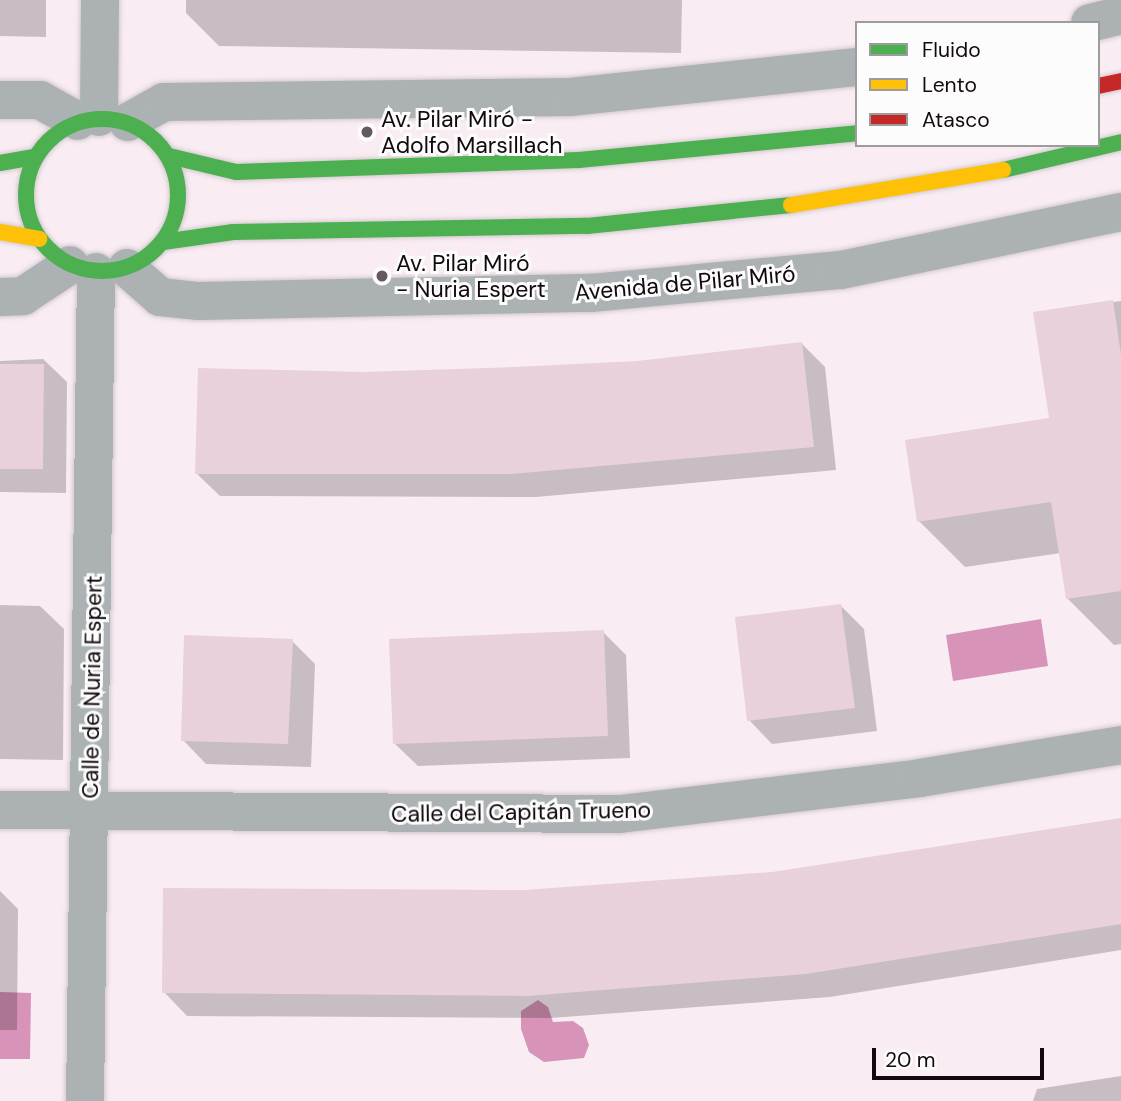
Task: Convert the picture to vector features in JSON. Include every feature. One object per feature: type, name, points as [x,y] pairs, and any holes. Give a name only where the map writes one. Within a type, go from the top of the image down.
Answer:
[{"type":"street","points":[[100,0],[102,120]]},
{"type":"street","points":[[1098,21],[1121,15]]},
{"type":"street","points":[[39,239],[27,213],[25,185],[35,157],[54,135],[164,102],[570,97],[855,66]]},
{"type":"street","points":[[1100,86],[1121,81]]},
{"type":"street","points":[[0,100],[40,100],[151,135],[169,156],[178,184],[177,214],[163,242]]},
{"type":"street","points":[[169,156],[236,172],[579,160],[855,133]]},
{"type":"street","points":[[0,296],[23,296],[163,242],[233,232],[587,226],[799,204],[1030,165],[1121,142]]},
{"type":"street","points":[[0,163],[35,157]]},
{"type":"street","name":"Avenida de Pilar Miró","points":[[98,269],[160,297],[199,301],[591,293],[841,270],[1121,212]]},
{"type":"street","points":[[0,232],[39,239],[98,269]]},
{"type":"street","name":"Calle de Nuria Espert","points":[[85,1101],[98,269]]},
{"type":"street","name":"Calle del Capitán Trueno","points":[[0,810],[621,814],[920,778],[1121,745]]},
{"type":"shaded area","points":[[1041,619],[1048,666],[953,681],[946,635]]},
{"type":"shaded area","points":[[0,992],[31,993],[30,1059],[0,1059]]},
{"type":"shaded area","points":[[538,1000],[548,1007],[553,1022],[573,1021],[583,1028],[589,1045],[584,1058],[544,1062],[529,1052],[521,1029],[521,1011]]},
{"type":"building","points":[[1113,300],[1121,355],[1121,591],[1066,599],[1051,502],[917,522],[905,440],[1049,418],[1033,312]]},
{"type":"building","points":[[802,342],[814,447],[512,474],[195,474],[198,368],[364,372],[515,367],[637,361]]},
{"type":"building","points":[[0,364],[44,364],[43,469],[0,469]]},
{"type":"building","points":[[841,604],[855,708],[747,721],[735,617]]},
{"type":"building","points":[[604,630],[608,736],[393,744],[389,639]]},
{"type":"building","points":[[184,635],[293,639],[288,744],[181,741]]},
{"type":"building","points":[[1121,818],[1121,924],[806,974],[527,996],[162,993],[163,888],[524,890],[772,872]]},
{"type":"traffic: fast","points":[[102,119],[131,124],[156,141],[173,166],[178,195],[173,224],[156,249],[131,266],[102,271],[73,266],[48,249],[31,224],[26,195],[31,166],[48,141],[73,124],[102,119]]},
{"type":"traffic: fast","points":[[169,156],[236,172],[579,160],[855,133]]},
{"type":"traffic: fast","points":[[1100,147],[1121,142]]},
{"type":"traffic: fast","points":[[1003,170],[1100,147]]},
{"type":"traffic: fast","points":[[0,163],[35,157]]},
{"type":"traffic: fast","points":[[163,242],[233,232],[587,226],[791,205]]},
{"type":"traffic: slow","points":[[791,205],[1003,170]]},
{"type":"traffic: slow","points":[[0,232],[39,239]]},
{"type":"traffic: jam","points":[[1100,86],[1121,81]]},
{"type":"place","name":"Av. Pilar Miró - Adolfo Marsillach","points":[[367,132]]},
{"type":"place","name":"Av. Pilar Miró - Nuria Espert","points":[[382,276]]}]
